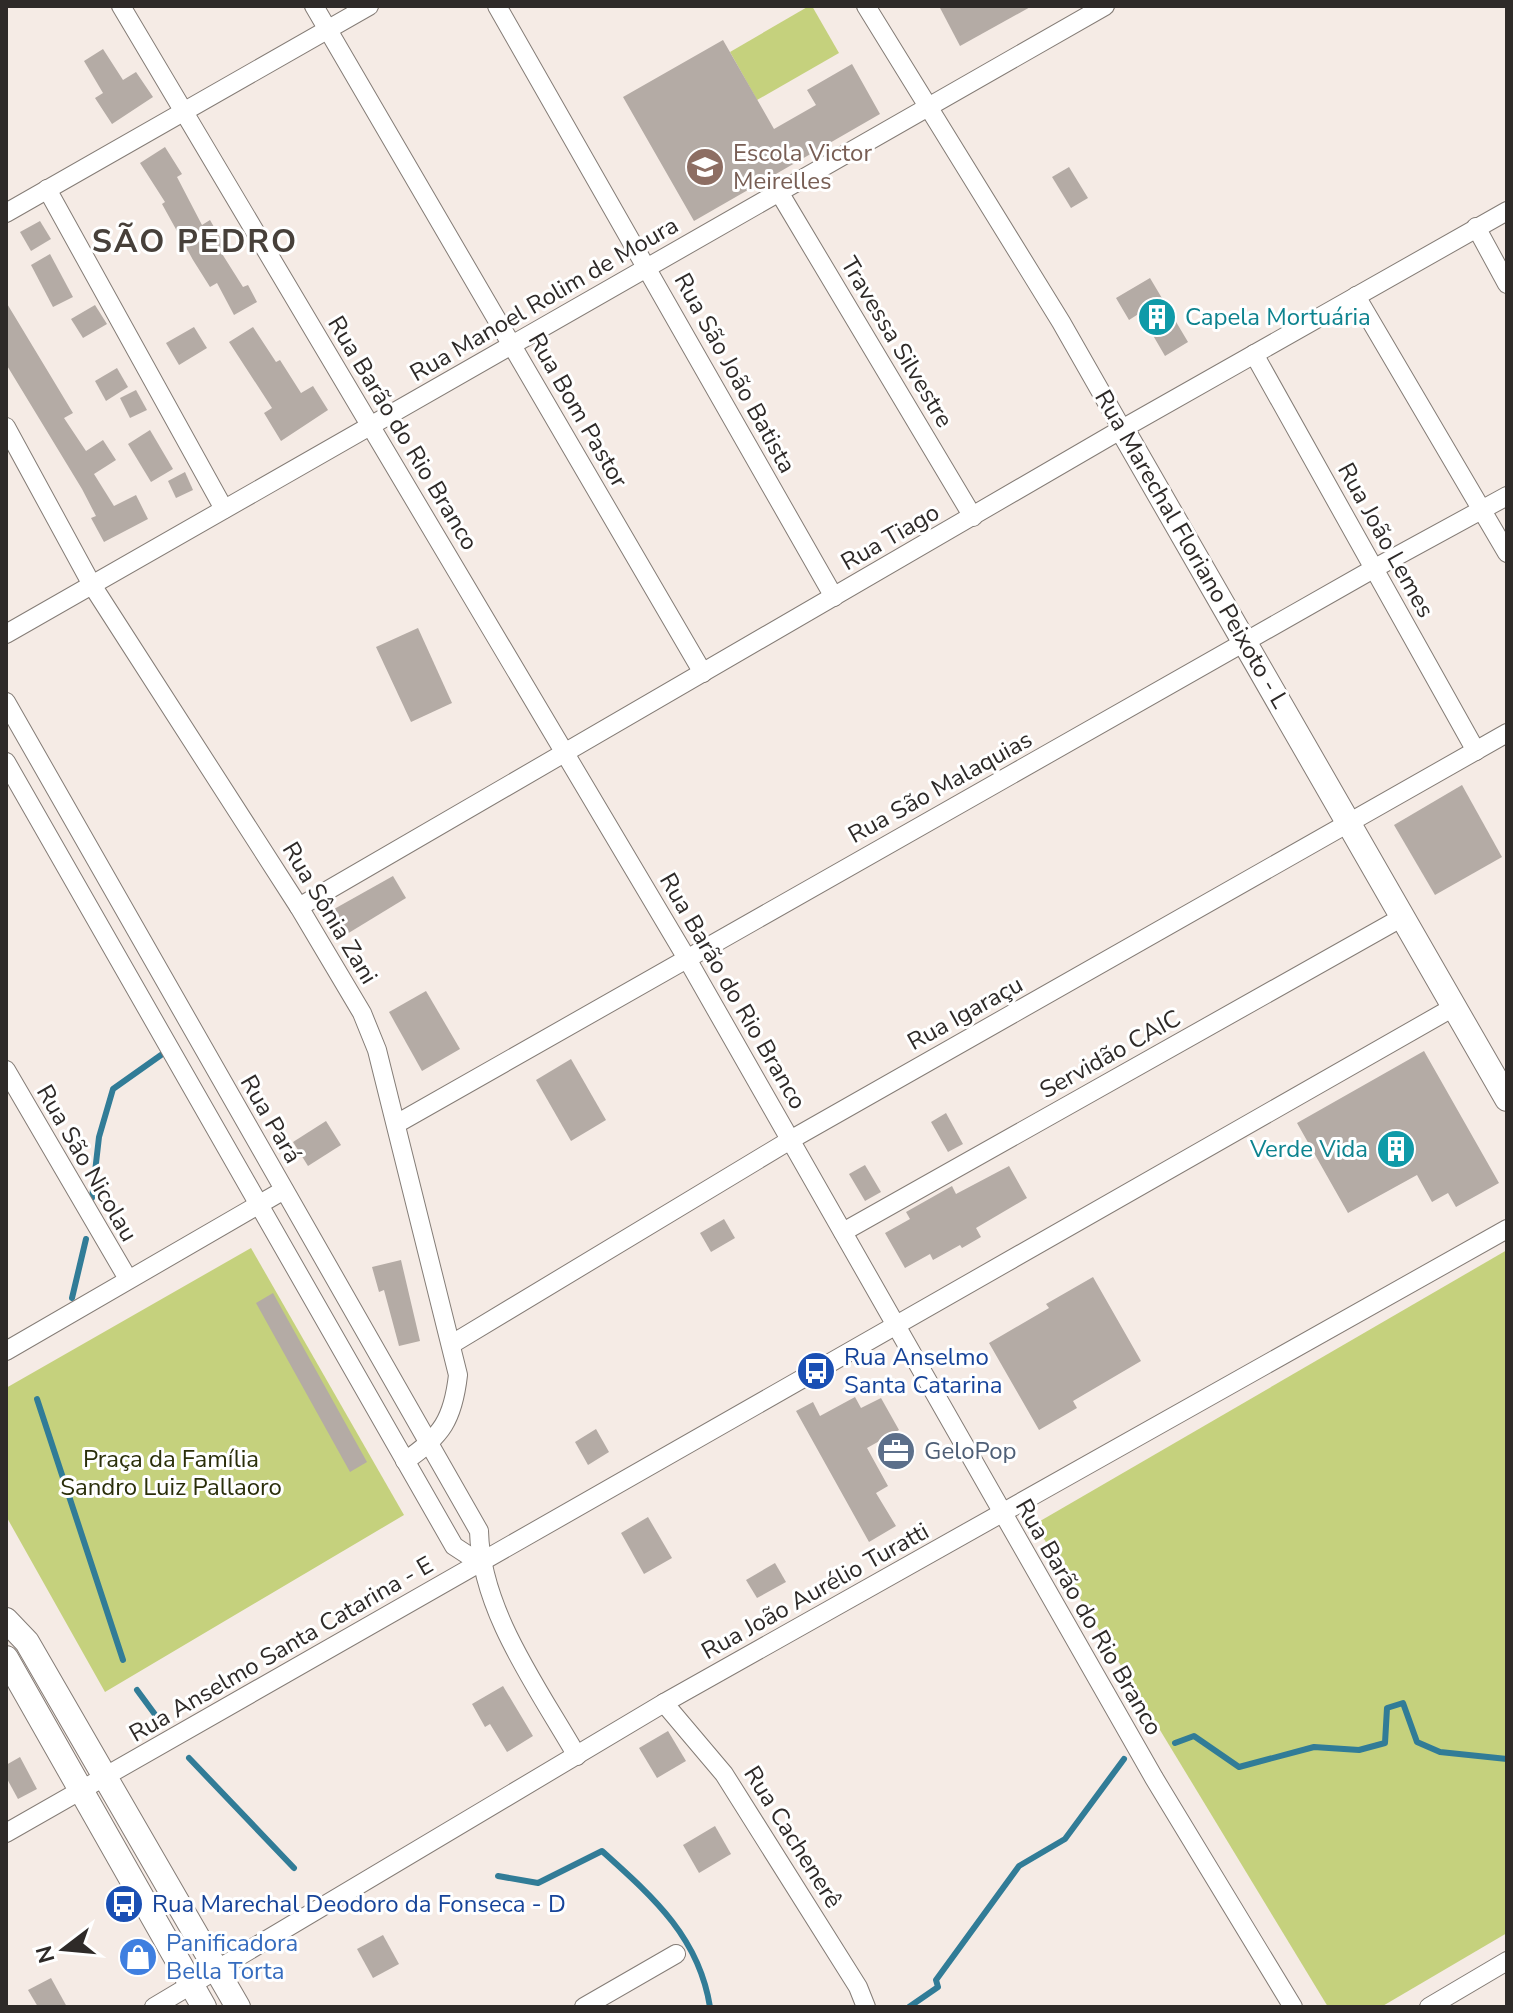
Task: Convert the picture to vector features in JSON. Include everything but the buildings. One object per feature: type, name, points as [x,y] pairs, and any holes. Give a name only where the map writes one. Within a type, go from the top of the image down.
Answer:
[{"type":"street","name":"Rua Barão do Rio Branco","points":[[121,6],[686,957],[1154,1778],[1293,2007]]},
{"type":"street","name":"Rua Bom Pastor","points":[[314,6],[703,673]]},
{"type":"street","points":[[6,213],[369,6]]},
{"type":"street","name":"Rua São João Batista","points":[[497,6],[834,597]]},
{"type":"street","name":"Rua Marechal Floriano Peixoto - L","points":[[866,6],[1061,322],[1507,1099]]},
{"type":"street","name":"Rua Manoel Rolim de Moura","points":[[6,634],[1105,6]]},
{"type":"street","points":[[47,189],[224,509]]},
{"type":"street","name":"Travessa Silvestre","points":[[779,192],[973,517]]},
{"type":"street","name":"Rua Tiago","points":[[299,907],[1122,429],[1507,211]]},
{"type":"street","points":[[1476,227],[1507,284]]},
{"type":"street","points":[[1356,296],[1507,553]]},
{"type":"street","name":"Rua João Lemes","points":[[1254,354],[1476,751]]},
{"type":"street","name":"Rua Sônia Zani","points":[[6,427],[92,585],[299,907],[362,1013],[377,1050],[398,1123],[458,1375],[454,1409],[429,1444],[405,1461]]},
{"type":"street","name":"Rua São Malaquias","points":[[398,1123],[686,957],[1507,496]]},
{"type":"street","name":"Rua Pará","points":[[6,702],[479,1531],[480,1563],[504,1625],[577,1756]]},
{"type":"street","name":"Rua Igaraçu","points":[[452,1344],[792,1139],[1507,733]]},
{"type":"street","name":"Rua Pará","points":[[6,762],[454,1546],[480,1563]]},
{"type":"street","name":"Servidão CAIC","points":[[843,1232],[1401,918]]},
{"type":"street","points":[[480,1563],[1452,1008]]},
{"type":"street","name":"Rua São Nicolau","points":[[6,1070],[128,1279]]},
{"type":"street","points":[[6,1351],[284,1190]]},
{"type":"street","name":"Rua João Aurélio Turatti","points":[[154,2007],[198,1996],[218,1971],[664,1703],[1507,1229]]},
{"type":"street","name":"Rua Anselmo Santa Catarina - E","points":[[105,1777],[480,1563]]},
{"type":"street","points":[[6,1620],[27,1642],[238,2007]]},
{"type":"street","points":[[6,1658],[198,1996]]},
{"type":"street","name":"Rua Cachenerê","points":[[664,1703],[724,1774],[858,1987],[866,2007]]},
{"type":"street","points":[[6,1833],[105,1777]]},
{"type":"street","points":[[584,2007],[676,1954]]},
{"type":"street","points":[[1429,2007],[1507,1961]]},
{"type":"green space","points":[[812,6],[839,53],[757,100],[730,52]]},
{"type":"green space","name":"Praça da Família Sandro Luiz Pallaoro","points":[[251,1248],[404,1515],[105,1692],[6,1516],[6,1388]]},
{"type":"green space","points":[[1507,1250],[1507,1933],[1381,2007],[1328,2007],[1035,1524]]},
{"type":"waterway","points":[[92,1198],[99,1137],[113,1089],[161,1055]]},
{"type":"waterway","points":[[72,1298],[86,1239]]},
{"type":"waterway","points":[[37,1399],[123,1660]]},
{"type":"waterway","points":[[137,1690],[162,1724]]},
{"type":"waterway","points":[[1175,1743],[1194,1736],[1239,1767],[1314,1747],[1359,1750],[1385,1743],[1387,1708],[1403,1703],[1417,1742],[1440,1752],[1507,1759]]},
{"type":"waterway","points":[[189,1758],[294,1868]]},
{"type":"waterway","points":[[909,2007],[938,1987],[936,1980],[1019,1866],[1065,1839],[1124,1759]]},
{"type":"waterway","points":[[498,1876],[538,1883],[602,1851],[671,1920],[696,1960],[710,2007]]},
{"type":"place","name":"Escola Victor Meirelles","points":[[705,167]]},
{"type":"place","name":"Capela Mortuária","points":[[1157,317]]},
{"type":"place","name":"Verde Vida","points":[[1396,1149]]},
{"type":"place","name":"Rua Anselmo Santa Catarina","points":[[816,1371]]},
{"type":"place","name":"GeloPop","points":[[896,1451]]},
{"type":"place","name":"Rua Marechal Deodoro da Fonseca - D","points":[[124,1904]]},
{"type":"place","name":"Panificadora Bella Torta","points":[[138,1957]]},
{"type":"district","name":"SÃO PEDRO","points":[[195,241]]}]
